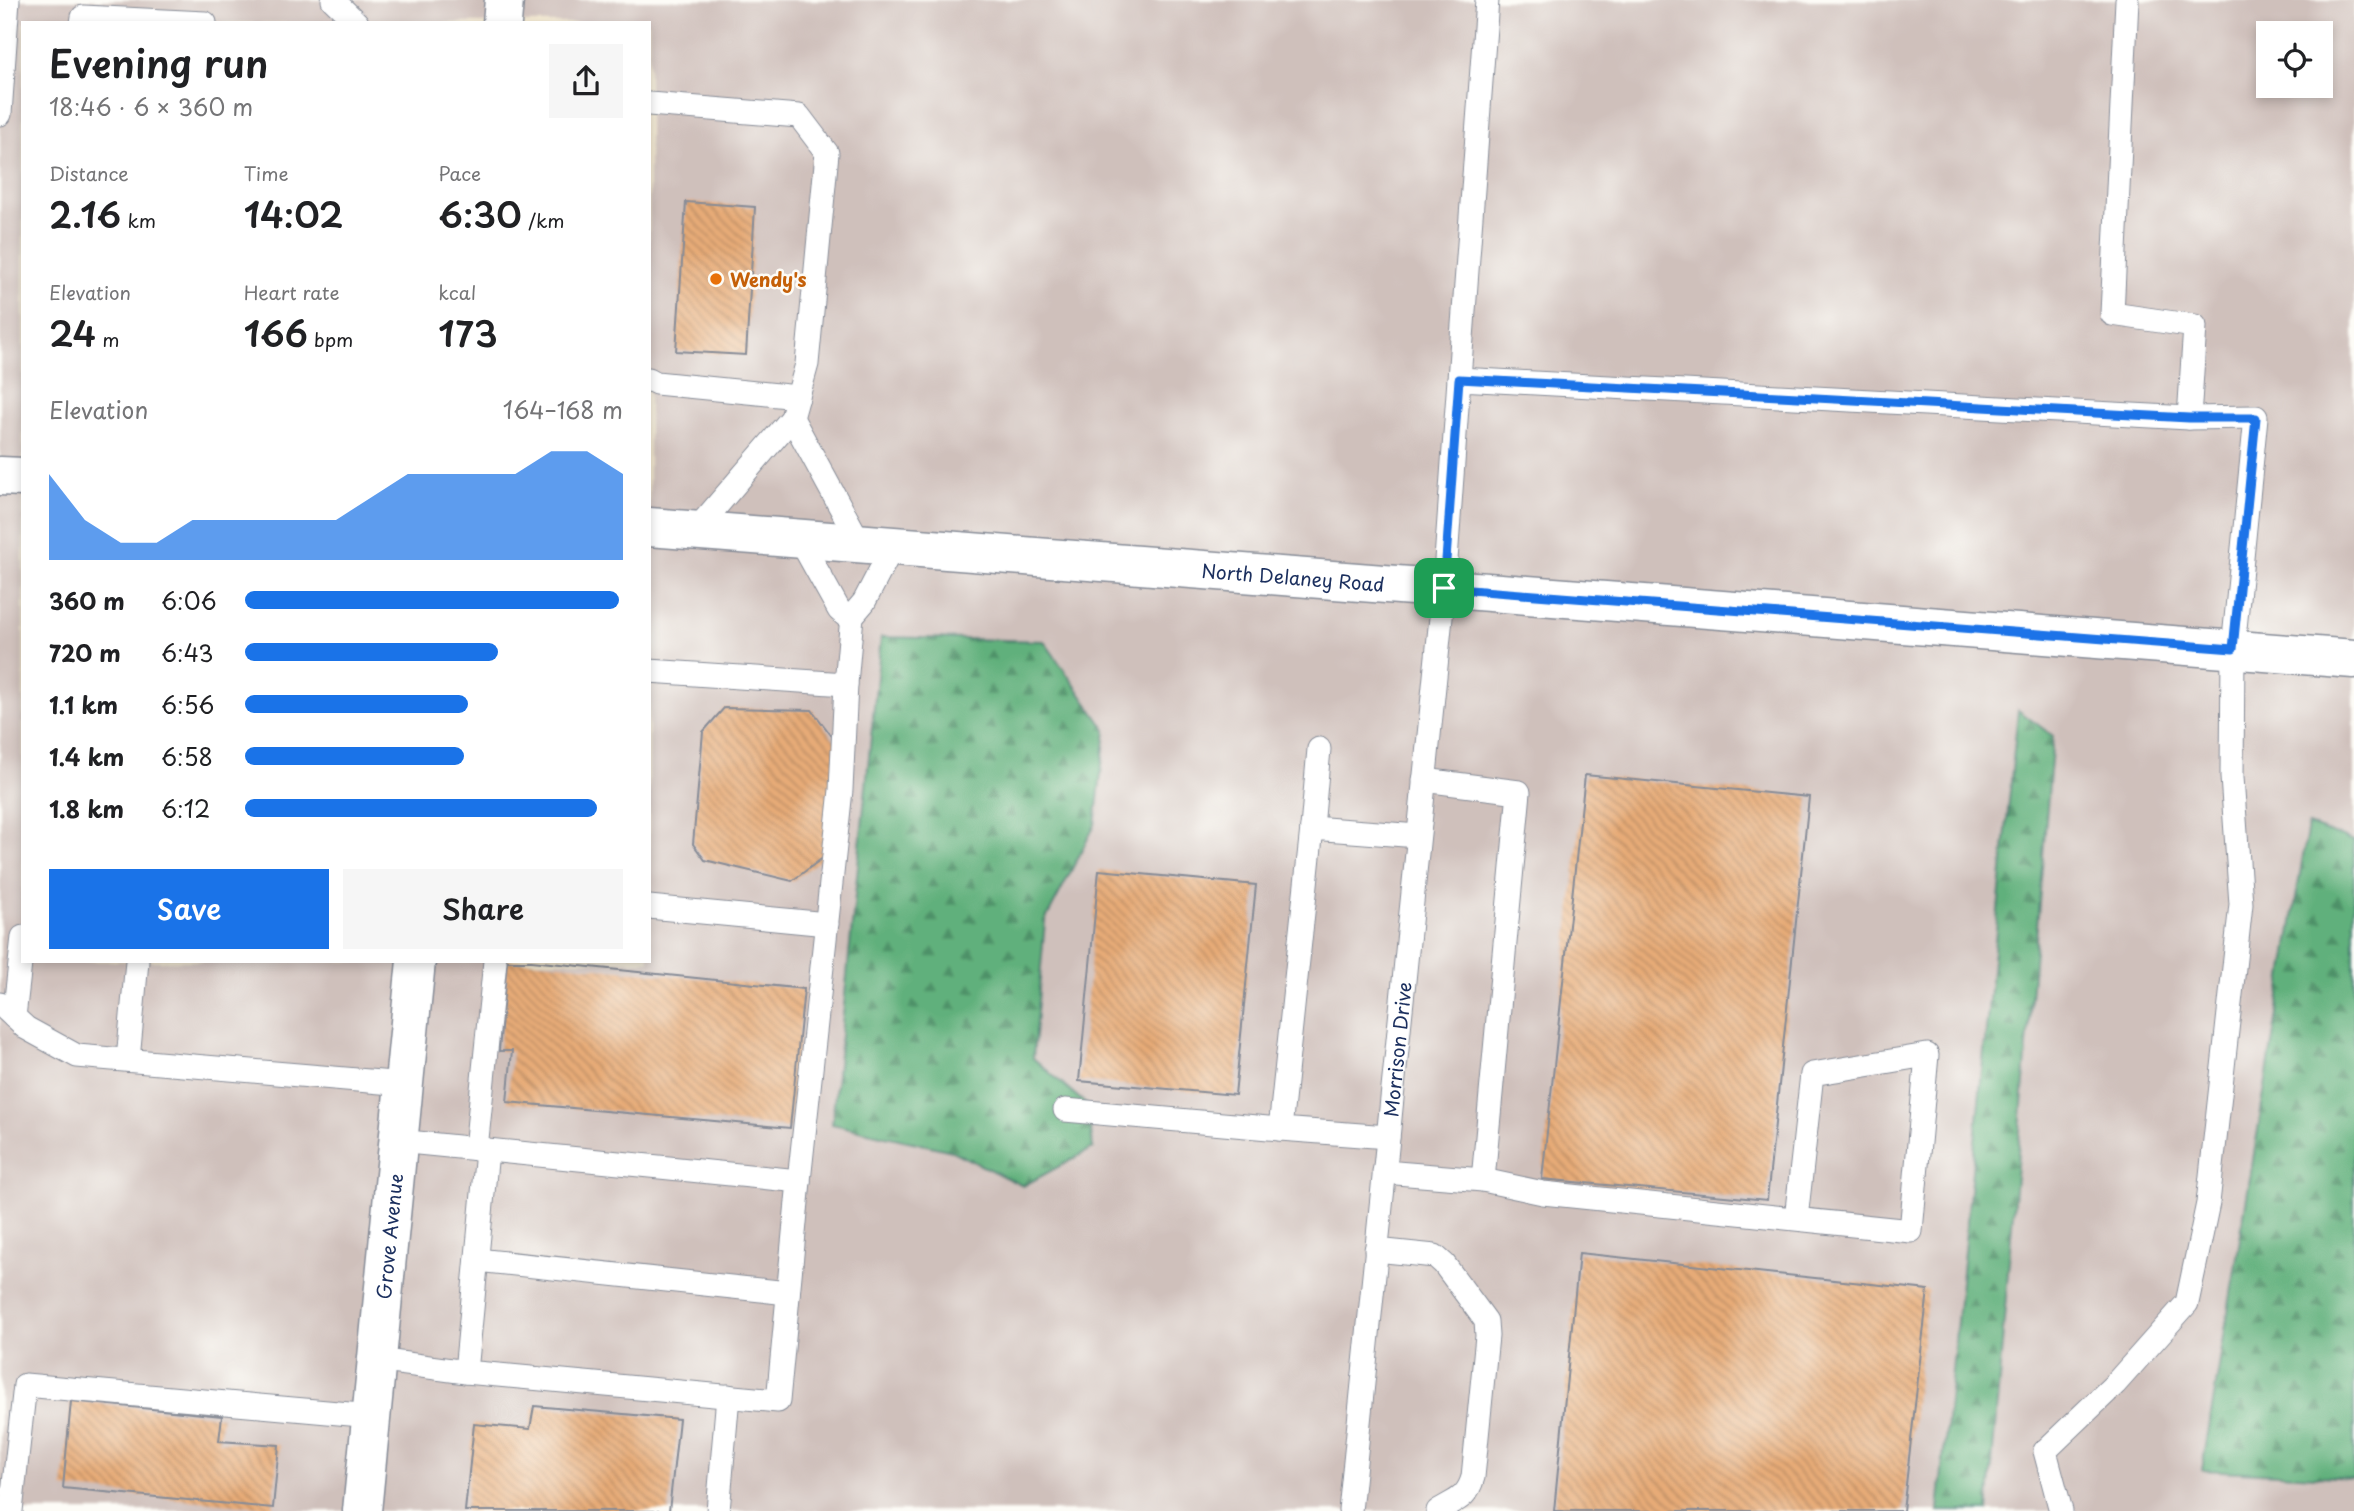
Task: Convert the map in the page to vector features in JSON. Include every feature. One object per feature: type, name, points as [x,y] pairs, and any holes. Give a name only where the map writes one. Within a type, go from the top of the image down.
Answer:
[{"type":"street","points":[[502,21],[504,0]]},
{"type":"street","points":[[0,475],[21,477]]},
{"type":"street","name":"North Delaney Road","points":[[651,527],[2354,659]]},
{"type":"street","name":"Grove Avenue","points":[[362,1511],[416,963]]},
{"type":"lane","points":[[0,114],[8,0]]},
{"type":"lane","points":[[333,0],[355,21]]},
{"type":"lane","name":"Morrison Drive","points":[[1350,1511],[1444,588],[1487,0]]},
{"type":"lane","points":[[2127,0],[2112,314],[2195,326],[2189,418]]},
{"type":"lane","points":[[82,21],[83,17],[164,21]]},
{"type":"lane","points":[[651,104],[799,116],[827,153],[807,364],[795,408],[696,530]]},
{"type":"lane","points":[[1459,379],[2189,418],[2256,418],[2233,649],[2232,777],[2241,904],[2208,1203],[2187,1303],[2116,1384],[2045,1451],[2061,1511]]},
{"type":"lane","points":[[377,1360],[778,1401],[841,790],[852,616],[864,603],[876,544],[795,408],[651,380]]},
{"type":"lane","points":[[799,538],[839,610],[846,616],[852,616]]},
{"type":"lane","points":[[651,671],[846,684]]},
{"type":"lane","points":[[1280,1129],[1319,749]]},
{"type":"lane","points":[[1424,780],[1519,792],[1483,1180]]},
{"type":"lane","points":[[1312,828],[1418,836]]},
{"type":"lane","points":[[651,907],[827,924]]},
{"type":"lane","points":[[21,946],[7,1010],[26,1028],[77,1056],[404,1084]]},
{"type":"lane","points":[[128,1060],[137,963]]},
{"type":"lane","points":[[466,1371],[477,1260],[495,963]]},
{"type":"lane","points":[[1384,1172],[1483,1180],[1543,1193],[1796,1220],[1911,1231],[1927,1055],[1812,1074],[1796,1220]]},
{"type":"lane","points":[[1065,1110],[1388,1137]]},
{"type":"lane","points":[[398,1141],[799,1181]]},
{"type":"lane","points":[[1376,1250],[1435,1256],[1455,1276],[1486,1321],[1487,1336],[1473,1477],[1469,1490],[1456,1502],[1438,1511]]},
{"type":"lane","points":[[477,1260],[788,1293]]},
{"type":"lane","points":[[11,1511],[25,1385],[372,1416]]},
{"type":"lane","points":[[718,1511],[728,1396]]},
{"type":"shaded area","points":[[0,0],[2354,0],[2354,1511],[0,1511]]},
{"type":"green space","points":[[881,637],[1044,641],[1106,730],[1095,825],[1045,921],[1033,1058],[1088,1106],[1093,1148],[1023,1186],[952,1151],[832,1124]]},
{"type":"green space","points":[[2018,710],[2053,736],[1988,1511],[1938,1511]]},
{"type":"green space","points":[[2308,825],[2354,841],[2354,1478],[2202,1470]]},
{"type":"building","name":"Wendy's","points":[[686,202],[755,207],[746,355],[676,351]]},
{"type":"building","points":[[724,708],[812,710],[837,743],[824,857],[792,881],[705,860],[693,844],[703,732]]},
{"type":"building","points":[[1585,775],[1809,797],[1767,1200],[1542,1179]]},
{"type":"building","points":[[1099,870],[1256,885],[1235,1095],[1079,1081]]},
{"type":"building","points":[[507,963],[550,963],[804,989],[790,1128],[507,1102],[512,1051],[499,1051]]},
{"type":"building","points":[[1579,1253],[1928,1290],[1903,1511],[1554,1511]]},
{"type":"building","points":[[71,1401],[222,1416],[219,1441],[279,1445],[273,1508],[63,1488]]},
{"type":"building","points":[[534,1406],[679,1419],[669,1511],[465,1511],[474,1424],[530,1429]]},
{"type":"place","name":"Wendy's","points":[[716,279]]},
{"type":"route","points":[[1459,379],[2189,418],[2256,418],[2233,649],[1444,588],[1459,379]]}]
